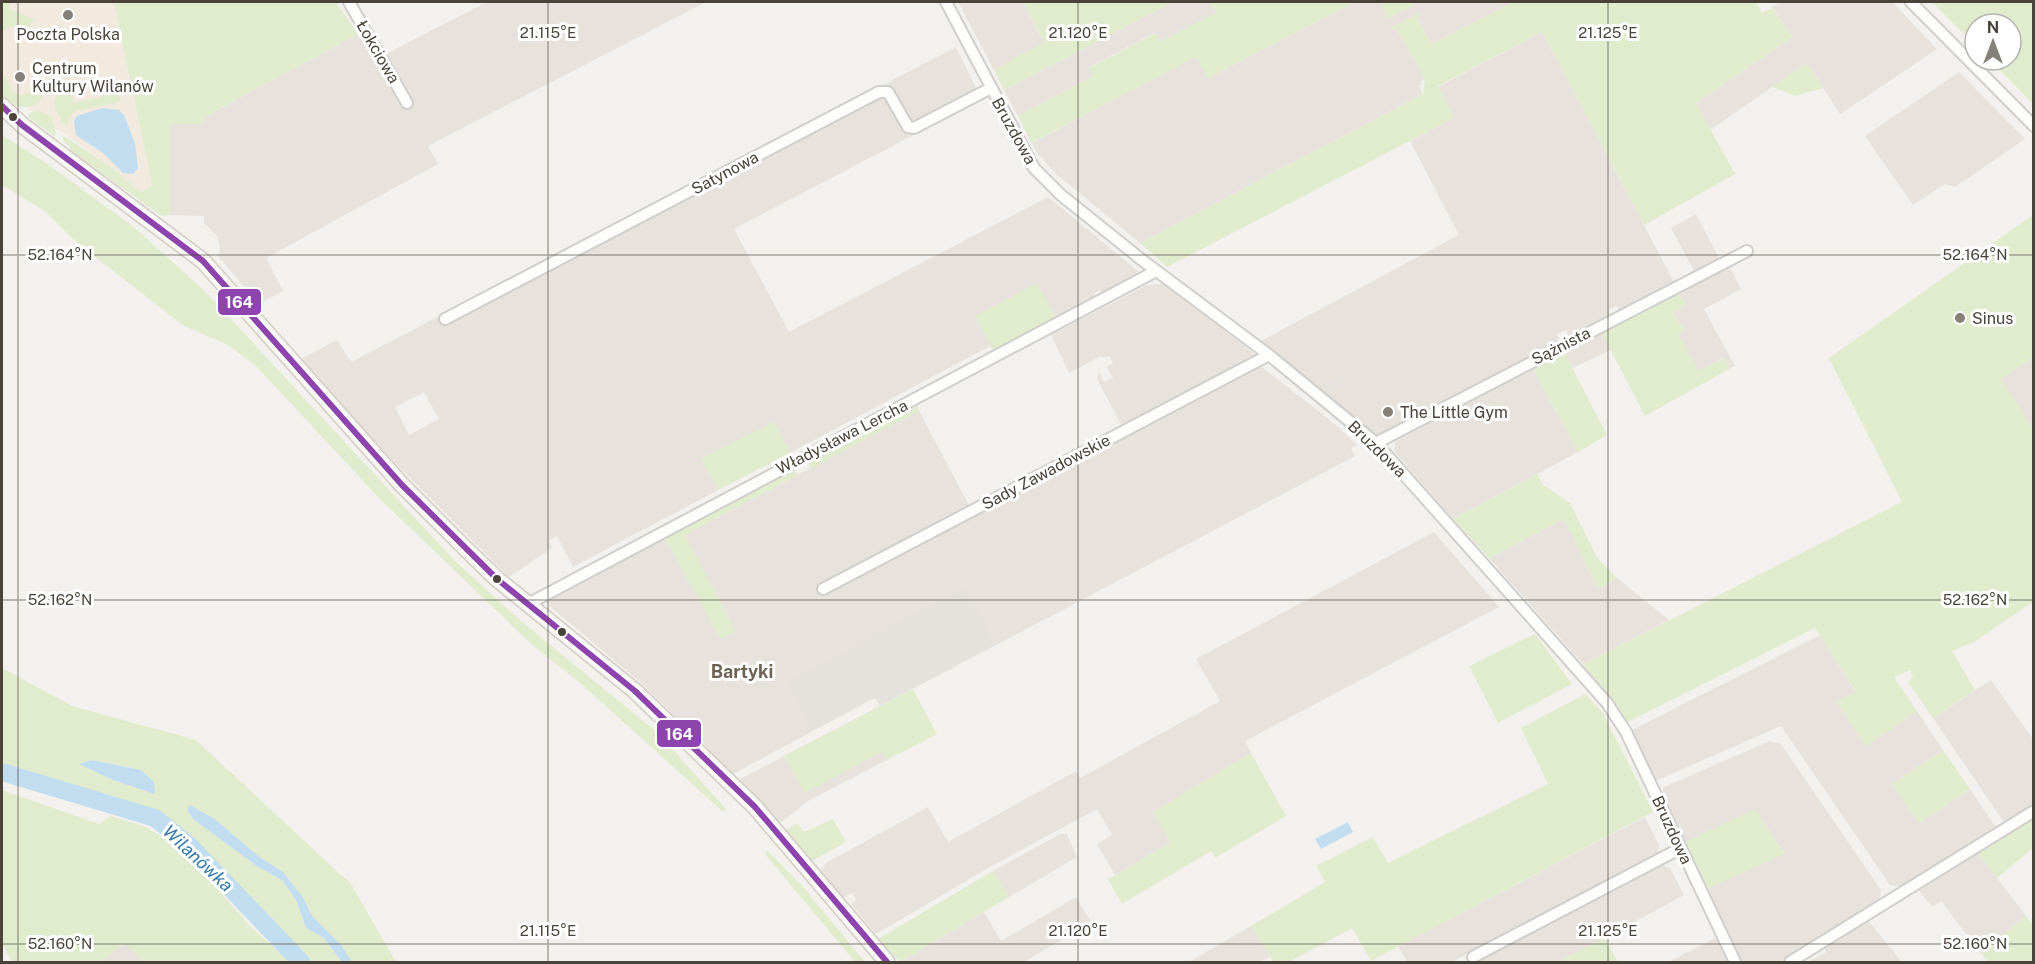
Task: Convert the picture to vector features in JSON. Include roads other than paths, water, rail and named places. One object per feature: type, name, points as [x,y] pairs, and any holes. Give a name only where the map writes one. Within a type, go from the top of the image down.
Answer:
[{"type":"street","name":"Łokciowa","points":[[349,2],[407,103]]},
{"type":"street","name":"Bruzdowa","points":[[946,2],[1034,168],[1061,195],[1156,271],[1269,355],[1376,443],[1607,703],[1626,732],[1735,963]]},
{"type":"street","points":[[1911,2],[2034,126]]},
{"type":"street","name":"Satynowa","points":[[445,319],[879,92],[888,92],[908,127],[914,128],[991,88]]},
{"type":"street","points":[[2,106],[19,122],[203,261],[402,485],[488,571],[635,691],[681,732],[755,807],[886,963]]},
{"type":"street","points":[[2,113],[19,122]]},
{"type":"street","name":"Sążnista","points":[[1376,443],[1747,252]]},
{"type":"street","name":"Władysława Lercha","points":[[528,604],[1156,271]]},
{"type":"street","name":"Sady Zawadowskie","points":[[823,589],[1269,355]]},
{"type":"street","points":[[1790,963],[2034,811]]},
{"type":"street","points":[[1473,957],[1681,848]]},
{"type":"water","points":[[102,108],[119,110],[124,115],[135,143],[138,168],[133,174],[123,173],[103,153],[76,135],[74,121],[77,116]]},
{"type":"water","points":[[92,760],[141,770],[154,782],[155,794],[113,780],[79,764]]},
{"type":"water","points":[[190,805],[215,819],[258,856],[283,872],[302,896],[313,917],[341,945],[352,962],[342,962],[324,938],[306,928],[296,900],[282,880],[258,867],[193,819],[187,810]]},
{"type":"water","points":[[1348,822],[1353,832],[1321,849],[1315,839]]},
{"type":"waterway","name":"Wilanówka","points":[[2,772],[155,818],[190,846],[301,962]]},
{"type":"place","name":"Poczta Polska","points":[[68,15]]},
{"type":"place","name":"Centrum Kultury Wilanów","points":[[20,77]]},
{"type":"place","name":"Sinus","points":[[1960,318]]},
{"type":"place","name":"The Little Gym","points":[[1388,412]]},
{"type":"district","name":"Bartyki","points":[[742,671]]}]
